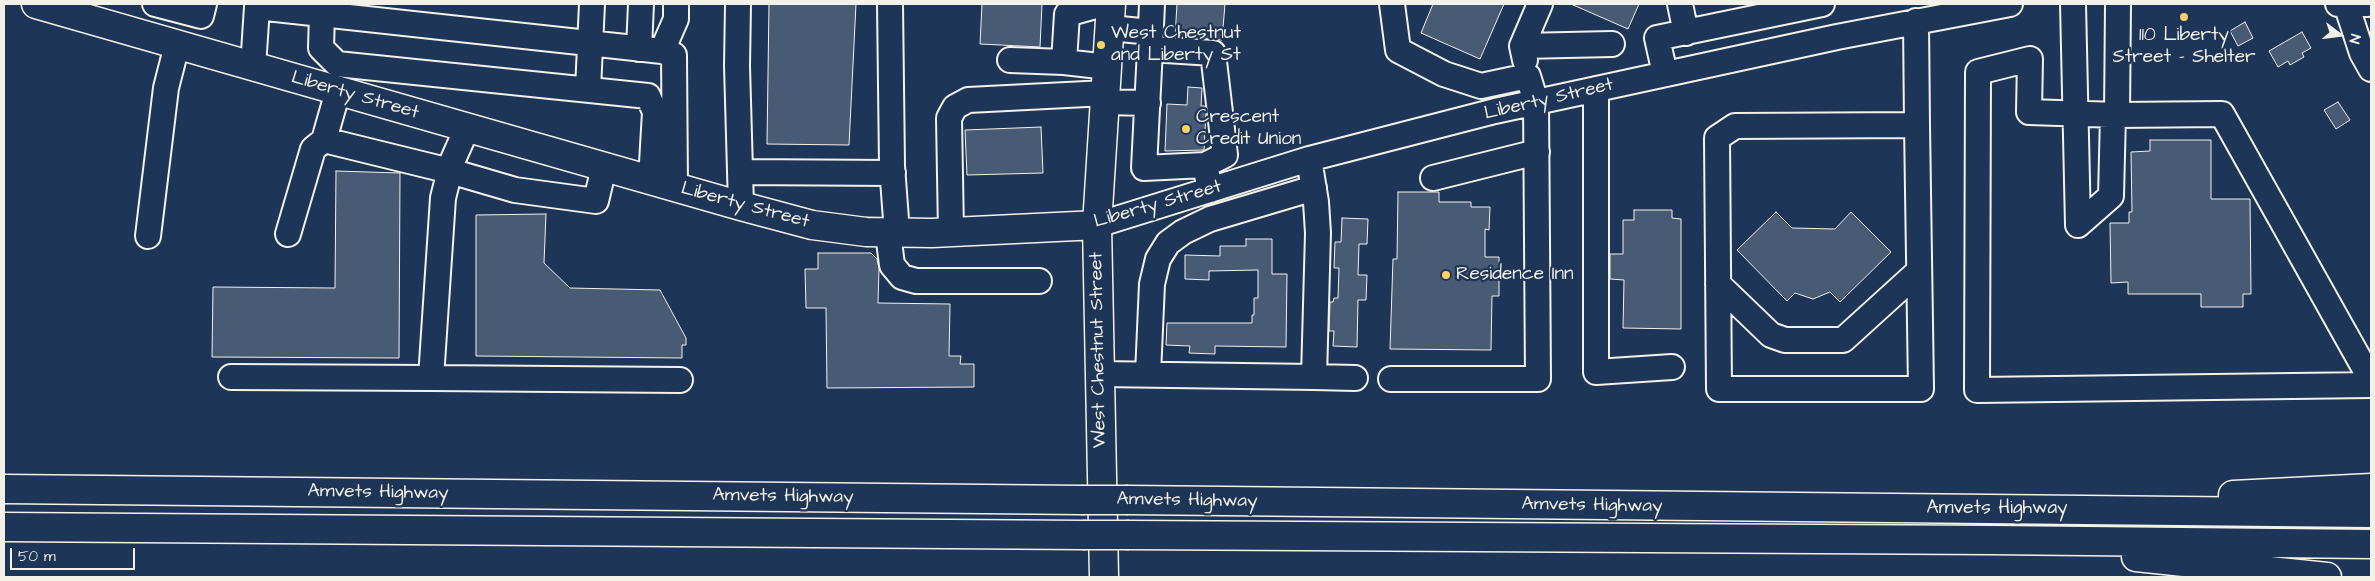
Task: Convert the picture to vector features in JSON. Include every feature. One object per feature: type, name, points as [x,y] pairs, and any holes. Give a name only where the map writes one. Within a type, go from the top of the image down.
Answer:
[{"type":"main road","name":"Liberty Street","points":[[52,6],[197,51],[741,206],[812,224],[893,233],[1097,225]]},
{"type":"main road","name":"West Chestnut Street","points":[[1104,577],[1097,225],[1106,87],[1108,12]]},
{"type":"main road","points":[[2016,509],[2371,488]]},
{"type":"main road","name":"Amvets Highway","points":[[4,489],[2371,513]]},
{"type":"main road","name":"Amvets Highway","points":[[4,526],[2371,544]]},
{"type":"main road","points":[[1990,540],[2326,577]]},
{"type":"street","points":[[148,236],[166,88],[197,51],[203,10],[155,4]]},
{"type":"street","points":[[588,90],[592,4]]},
{"type":"street","points":[[641,4],[651,50]]},
{"type":"street","points":[[651,50],[676,19],[676,4]]},
{"type":"street","points":[[738,4],[737,66],[741,206]]},
{"type":"street","points":[[890,4],[893,173],[892,265],[902,277],[916,281],[1040,281]]},
{"type":"street","points":[[1064,62],[1067,14],[1108,12],[1151,40],[1213,53],[1225,155],[1205,164],[1144,168],[1148,103],[1151,40],[1152,4]]},
{"type":"street","points":[[1392,4],[1398,50],[1444,74],[1481,86],[1528,76]]},
{"type":"street","points":[[1391,378],[1538,379],[1536,102],[1522,46],[1540,4]]},
{"type":"street","points":[[1680,4],[1686,33]]},
{"type":"street","points":[[1665,74],[1657,38],[1822,4]]},
{"type":"street","name":"Liberty Street","points":[[1097,225],[1309,159],[1536,102],[1596,90],[1910,16],[2010,4]]},
{"type":"street","points":[[2073,4],[2078,225],[2111,196],[2118,4]]},
{"type":"street","points":[[2338,4],[2368,4]]},
{"type":"street","points":[[2346,4],[2362,53],[2371,69]]},
{"type":"street","points":[[253,67],[257,6],[651,50],[674,55],[663,184]]},
{"type":"street","points":[[322,14],[321,48],[337,64],[648,96],[655,112],[663,184]]},
{"type":"street","points":[[1910,16],[1918,125],[1921,389],[1719,389],[1717,138],[1735,126],[1918,125]]},
{"type":"street","points":[[1522,46],[1612,44]]},
{"type":"street","points":[[2371,380],[2222,114],[2115,115],[2029,112],[2030,59],[1978,72],[1977,390],[2371,385]]},
{"type":"street","points":[[1010,60],[1064,62],[1106,87],[1148,103]]},
{"type":"street","points":[[951,232],[949,118],[955,107],[968,100],[1106,87]]},
{"type":"street","points":[[1596,90],[1596,372],[1672,367]]},
{"type":"street","points":[[288,234],[312,149],[324,140],[338,91]]},
{"type":"street","points":[[431,378],[443,198],[450,171],[467,128]]},
{"type":"street","points":[[324,140],[450,171],[515,190],[596,201],[604,167]]},
{"type":"street","points":[[1434,178],[1537,152]]},
{"type":"street","points":[[1309,159],[1318,233],[1314,378]]},
{"type":"street","points":[[1205,164],[1210,190]]},
{"type":"street","points":[[740,172],[893,173]]},
{"type":"street","points":[[1148,374],[1152,284],[1158,259],[1168,243],[1183,232],[1210,219],[1314,188]]},
{"type":"street","points":[[1718,284],[1771,335],[1785,340],[1842,340],[1919,271]]},
{"type":"street","points":[[1100,374],[1355,378]]},
{"type":"street","points":[[231,377],[680,380]]},
{"type":"building","points":[[769,4],[856,4],[849,145],[767,144]]},
{"type":"building","points":[[982,4],[1042,4],[1040,47],[980,44]]},
{"type":"building","points":[[1177,4],[1225,4],[1222,40],[1175,37]]},
{"type":"building","points":[[1433,4],[1504,4],[1480,59],[1421,33]]},
{"type":"building","points":[[1571,4],[1639,4],[1628,29]]},
{"type":"building","points":[[2245,22],[2253,38],[2238,46],[2230,31]]},
{"type":"building","points":[[2302,32],[2311,48],[2302,53],[2304,57],[2290,65],[2288,61],[2278,67],[2269,51]]},
{"type":"building","name":"Crescent Credit Union","points":[[1188,87],[1202,88],[1201,106],[1205,106],[1206,112],[1204,150],[1165,151],[1167,104],[1187,105]]},
{"type":"building","points":[[2338,102],[2350,120],[2336,129],[2324,110]]},
{"type":"building","points":[[1041,127],[1043,173],[967,175],[965,130]]},
{"type":"building","points":[[2150,140],[2211,140],[2211,199],[2250,199],[2251,294],[2243,294],[2243,307],[2201,307],[2201,294],[2128,294],[2128,282],[2111,283],[2110,223],[2129,223],[2129,212],[2132,212],[2131,152],[2150,151]]},
{"type":"building","points":[[336,171],[400,173],[399,358],[212,357],[213,287],[335,288]]},
{"type":"building","name":"Residence Inn","points":[[1398,192],[1439,192],[1439,202],[1471,202],[1471,207],[1490,207],[1489,230],[1485,229],[1485,257],[1499,257],[1499,296],[1492,296],[1491,350],[1390,349],[1393,259],[1397,259]]},
{"type":"building","points":[[1634,210],[1672,210],[1672,218],[1681,219],[1681,329],[1623,328],[1624,280],[1610,279],[1610,254],[1623,254],[1623,220],[1634,220]]},
{"type":"building","points":[[1776,212],[1792,228],[1835,229],[1851,212],[1891,252],[1840,302],[1830,292],[1813,299],[1795,293],[1787,301],[1737,250]]},
{"type":"building","points":[[546,214],[544,263],[570,288],[660,290],[686,338],[686,345],[682,345],[682,358],[476,356],[476,215]]},
{"type":"building","points":[[1342,218],[1368,219],[1367,244],[1359,244],[1358,275],[1367,275],[1366,300],[1358,300],[1357,347],[1333,346],[1334,331],[1329,331],[1330,302],[1333,302],[1334,298],[1338,298],[1339,268],[1334,268],[1335,242],[1341,242]]},
{"type":"building","points":[[1246,239],[1272,239],[1272,274],[1287,274],[1286,347],[1215,346],[1215,354],[1189,353],[1190,346],[1166,345],[1167,323],[1252,323],[1254,298],[1258,298],[1258,270],[1209,271],[1209,280],[1185,279],[1185,255],[1220,256],[1220,246],[1246,246]]},
{"type":"building","points":[[818,253],[871,253],[877,259],[879,268],[878,303],[950,304],[949,356],[961,356],[960,364],[974,364],[974,387],[827,388],[826,308],[806,308],[805,269],[818,269]]},
{"type":"place","name":"110 Liberty Street - Shelter","points":[[2184,17]]},
{"type":"place","name":"West Chestnut and Liberty St","points":[[1101,45]]},
{"type":"place","name":"Crescent Credit Union","points":[[1186,129]]},
{"type":"place","name":"Residence Inn","points":[[1446,275]]}]
